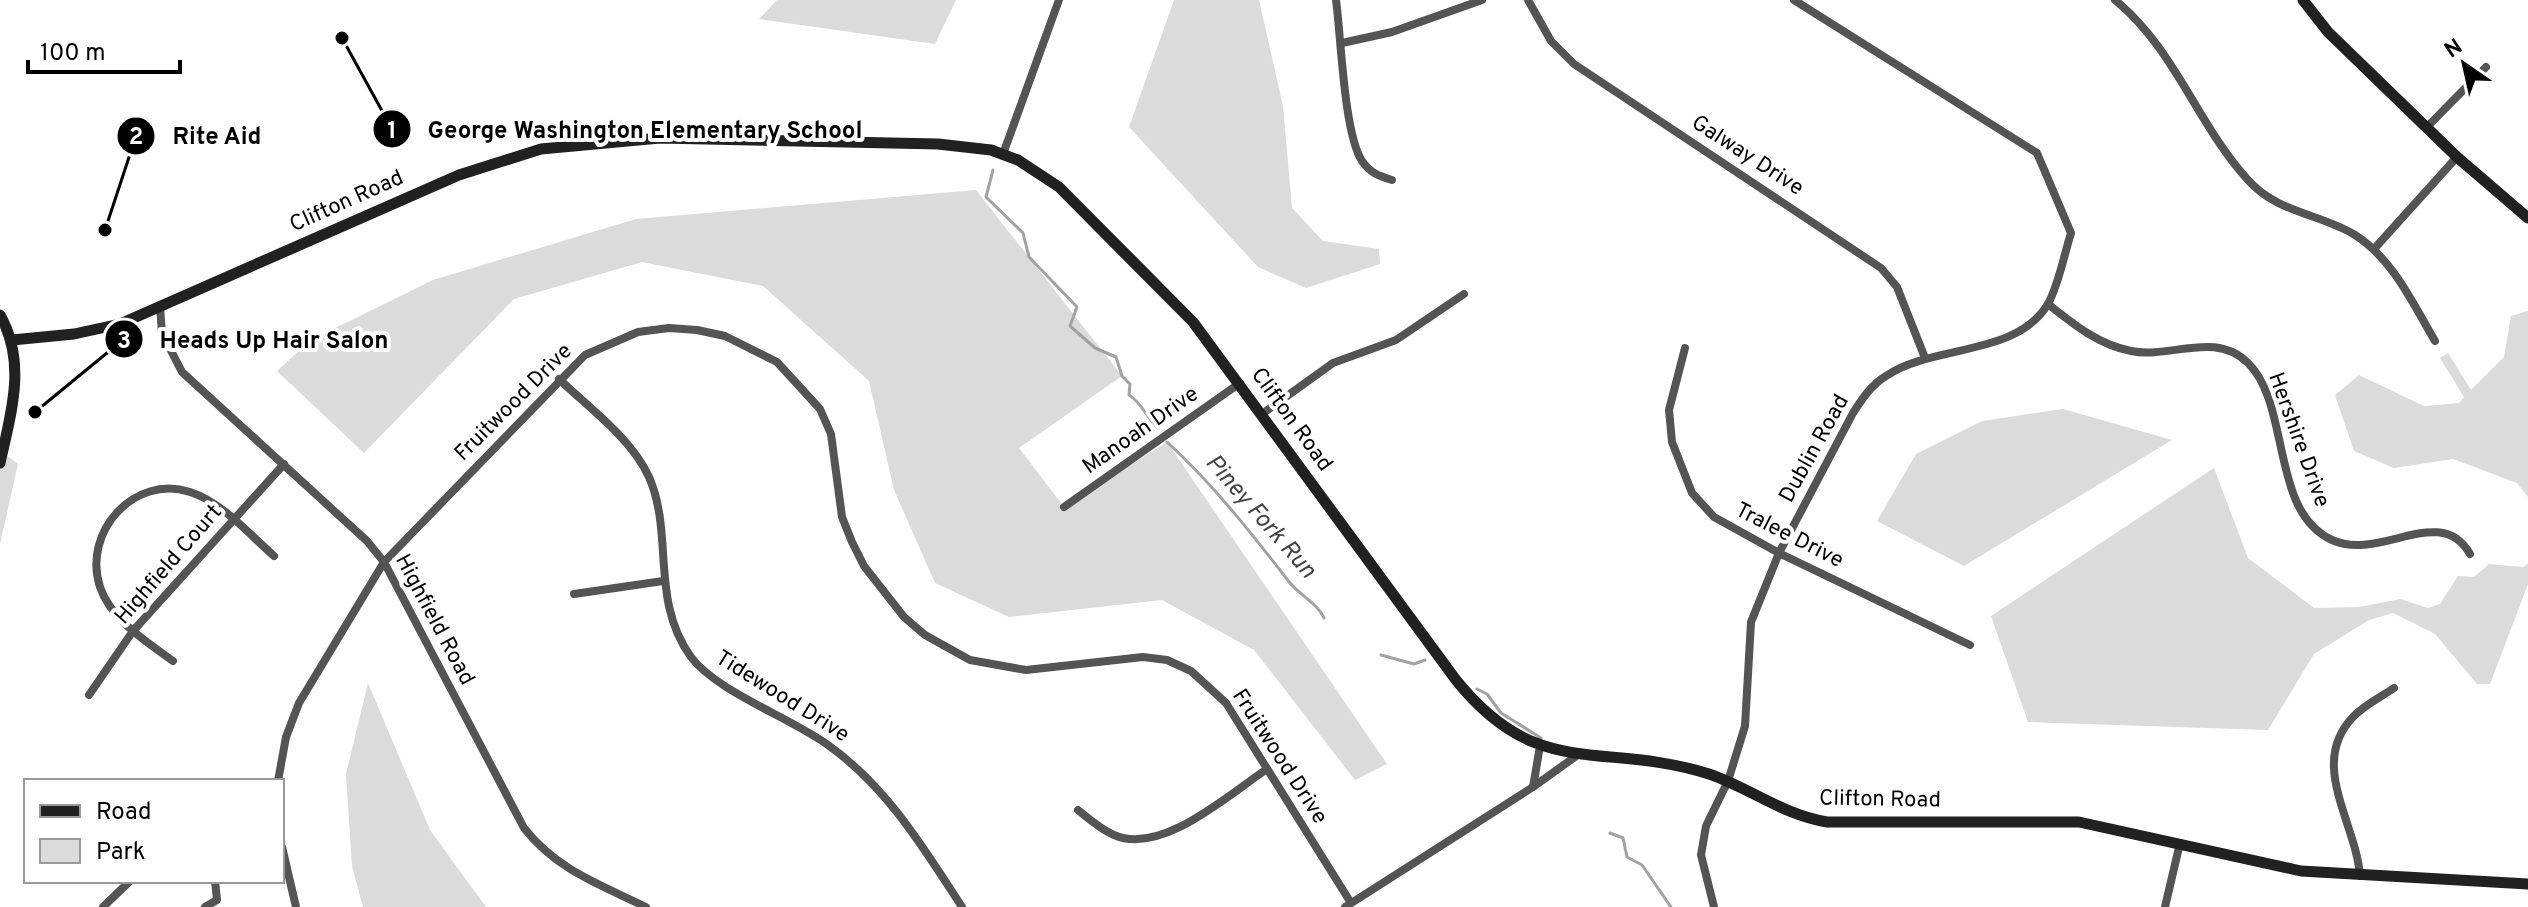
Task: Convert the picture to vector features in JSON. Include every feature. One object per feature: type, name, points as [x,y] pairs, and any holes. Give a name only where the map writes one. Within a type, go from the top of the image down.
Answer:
[{"type":"main road","points":[[2303,0],[2328,32],[2457,157],[2528,218]]},
{"type":"main road","name":"Clifton Road","points":[[12,340],[91,331],[160,307],[459,175],[541,149],[638,139],[731,138],[963,146],[1003,154],[1059,187],[1186,314],[1467,694],[1497,724],[1540,746],[1674,766],[1728,781],[1788,812],[1827,822],[2065,820],[2093,823],[2301,871],[2528,884]]},
{"type":"main road","points":[[0,315],[12,340],[16,374],[0,463]]},
{"type":"street","points":[[1003,154],[1059,0]]},
{"type":"street","points":[[1336,0],[1352,137],[1361,160],[1375,176],[1392,180]]},
{"type":"street","points":[[1342,43],[1392,32],[1482,0]]},
{"type":"street","name":"Galway Drive","points":[[1528,0],[1551,41],[1574,64],[1881,268],[1897,287],[1925,358]]},
{"type":"street","points":[[1794,0],[2037,153],[2071,233],[2048,304]]},
{"type":"street","points":[[2115,0],[2142,22],[2157,42],[2224,151],[2250,183],[2275,201],[2353,234],[2374,249],[2397,278],[2435,341]]},
{"type":"street","points":[[2427,127],[2486,67]]},
{"type":"street","points":[[2374,249],[2457,157]]},
{"type":"street","points":[[1262,414],[1333,363],[1396,340],[1464,294]]},
{"type":"street","name":"Dublin Road","points":[[1714,907],[1701,855],[1706,826],[1728,781],[1745,726],[1750,700],[1748,656],[1751,622],[1779,553],[1866,393],[1886,375],[1925,358],[2005,338],[2032,322],[2048,304]]},
{"type":"street","name":"Hershire Drive","points":[[2048,304],[2112,346],[2155,354],[2211,346],[2245,360],[2260,381],[2301,509],[2326,537],[2365,547],[2428,531],[2444,531],[2461,540],[2470,554]]},
{"type":"street","name":"Highfield Road","points":[[160,307],[162,333],[182,372],[367,541],[384,562],[524,828],[559,865],[646,907]]},
{"type":"street","name":"Fruitwood Drive","points":[[278,779],[286,737],[299,703],[384,562],[585,355],[638,332],[669,328],[697,330],[753,347],[777,362],[820,409],[831,434],[842,517],[852,542],[864,566],[904,617],[925,635],[970,660],[1026,670],[1118,657],[1167,660],[1210,686],[1226,703],[1348,905]]},
{"type":"street","name":"Tralee Drive","points":[[1685,348],[1669,410],[1672,442],[1692,493],[1714,517],[1779,553],[1970,645]]},
{"type":"street","name":"Tidewood Drive","points":[[559,379],[633,451],[649,476],[657,502],[663,581],[679,639],[693,661],[711,677],[799,726],[860,770],[907,824],[962,907]]},
{"type":"street","name":"Manoah Drive","points":[[1064,507],[1240,383]]},
{"type":"street","name":"Highfield Court","points":[[89,695],[133,631],[284,464]]},
{"type":"street","points":[[173,661],[133,631],[110,606],[100,588],[98,550],[116,511],[133,498],[175,490],[191,493],[233,520],[274,556]]},
{"type":"street","points":[[574,594],[663,581]]},
{"type":"street","points":[[2360,876],[2359,856],[2334,780],[2332,760],[2339,736],[2354,716],[2394,688]]},
{"type":"street","points":[[1533,787],[1540,746]]},
{"type":"street","points":[[1348,905],[1533,787],[1579,754]]},
{"type":"street","points":[[1078,810],[1115,836],[1154,838],[1174,831],[1267,769]]},
{"type":"street","points":[[2165,907],[2180,843]]},
{"type":"street","points":[[284,856],[296,907]]},
{"type":"street","points":[[103,907],[128,883]]},
{"type":"street","points":[[205,907],[217,900],[215,883]]},
{"type":"green space","points":[[777,0],[956,0],[935,44],[759,19]]},
{"type":"green space","points":[[1174,0],[1259,0],[1283,106],[1292,208],[1323,241],[1379,249],[1380,264],[1306,288],[1258,267],[1129,127]]},
{"type":"green space","points":[[976,190],[1122,376],[1019,448],[1064,507],[1167,442],[1387,764],[1355,780],[1254,650],[1162,600],[1009,617],[935,583],[894,490],[869,381],[763,286],[642,262],[514,299],[364,453],[277,371],[311,340],[433,280],[636,219]]},
{"type":"green space","points":[[2528,311],[2528,497],[2517,483],[2453,459],[2394,468],[2354,451],[2335,395],[2359,375],[2424,406],[2459,403],[2464,397],[2440,358],[2448,353],[2471,390],[2504,357],[2511,316]]},
{"type":"green space","points":[[2063,409],[2172,440],[1964,566],[1877,521],[1916,454],[1982,421]]},
{"type":"green space","points":[[0,451],[18,464],[0,544]]},
{"type":"green space","points":[[2214,468],[2248,558],[2314,608],[2359,607],[2400,599],[2428,608],[2440,604],[2458,576],[2474,577],[2489,564],[2523,567],[2528,564],[2528,584],[2490,684],[2477,684],[2435,634],[2393,613],[2369,620],[2314,654],[2268,730],[2028,722],[1991,616]]},
{"type":"green space","points":[[368,683],[430,830],[486,907],[363,907],[352,866],[346,774]]},
{"type":"waterway","points":[[993,170],[986,197],[1023,233],[1029,257],[1077,307],[1070,326],[1095,348],[1116,357],[1122,376],[1130,384],[1129,395],[1158,428]]},
{"type":"waterway","name":"Piney Fork Run","points":[[1167,442],[1216,492],[1290,583],[1318,608],[1324,618]]},
{"type":"waterway","name":"Piney Fork Run","points":[[1381,655],[1414,664],[1425,660]]},
{"type":"waterway","name":"Piney Fork Run","points":[[1477,689],[1487,694],[1501,713],[1541,738]]},
{"type":"waterway","name":"Piney Fork Run","points":[[1610,833],[1623,838],[1627,857],[1642,865],[1671,907]]},
{"type":"place","name":"George Washington Elementary School","points":[[342,38]]},
{"type":"place","name":"Rite Aid","points":[[105,230]]},
{"type":"place","name":"Heads Up Hair Salon","points":[[35,412]]}]
